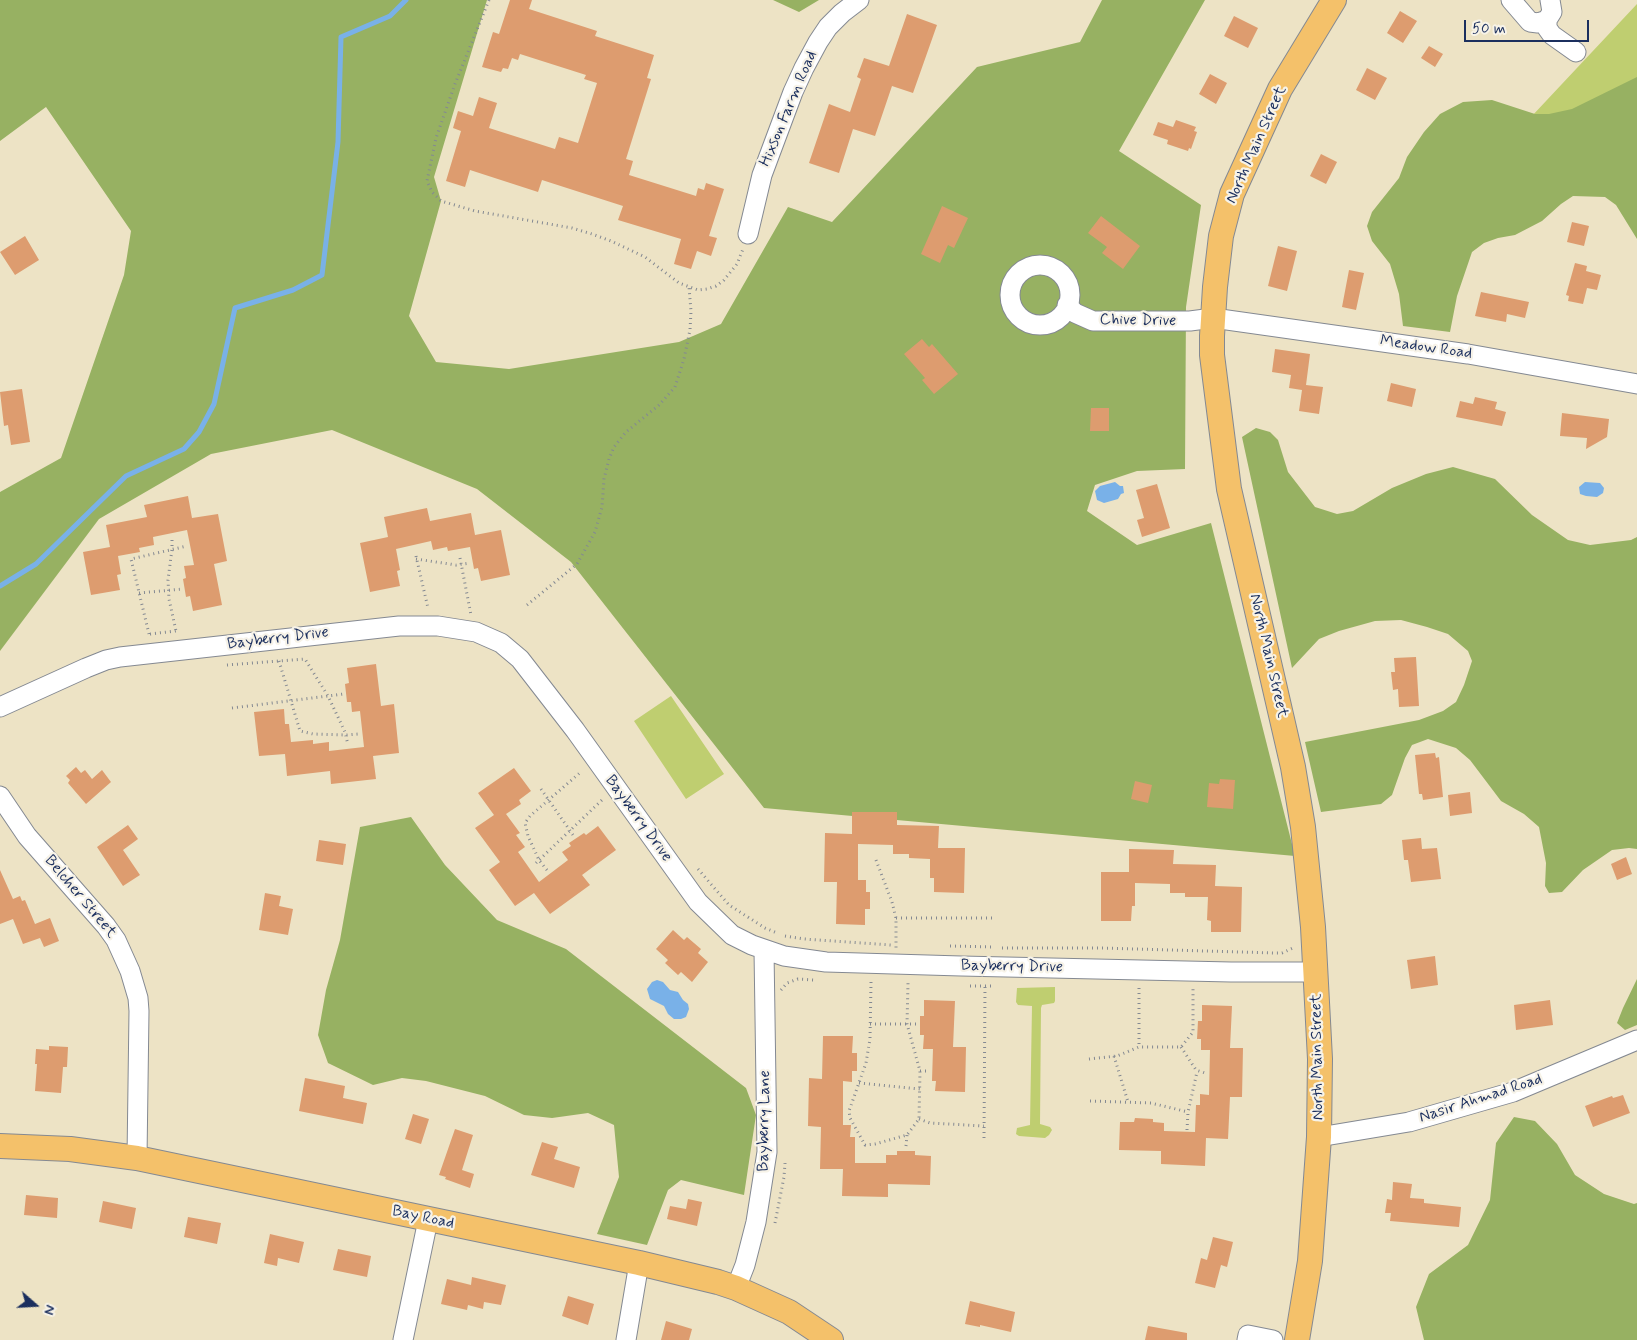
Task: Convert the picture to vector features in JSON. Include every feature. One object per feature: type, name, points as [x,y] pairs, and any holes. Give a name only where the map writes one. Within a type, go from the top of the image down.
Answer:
[{"type":"main road","name":"North Main Street","points":[[1297,1340],[1310,1261],[1319,1137],[1320,1060],[1316,972],[1303,826],[1293,768],[1229,489],[1212,355],[1213,318],[1221,236],[1232,194],[1280,89],[1334,0]]},
{"type":"main road","name":"Bay Road","points":[[0,1146],[70,1148],[137,1158],[639,1263],[736,1288],[789,1312],[831,1340]]},
{"type":"street","name":"Hixson Farm Road","points":[[748,234],[762,175],[789,100],[800,76],[828,27],[859,0]]},
{"type":"street","points":[[1511,0],[1530,22],[1538,23],[1547,20]]},
{"type":"street","points":[[1550,0],[1552,12],[1547,20],[1547,28],[1552,35],[1576,52]]},
{"type":"street","name":"Chive Drive","points":[[1067,305],[1075,313],[1093,321],[1190,321],[1213,318]]},
{"type":"street","name":"Meadow Road","points":[[1213,318],[1468,354],[1637,384]]},
{"type":"street","name":"Bayberry Drive","points":[[0,707],[86,668],[120,657],[400,626],[438,626],[476,632],[506,647],[520,659],[704,909],[732,935],[744,942],[764,950],[794,958],[826,962],[1231,972],[1316,972]]},
{"type":"street","name":"Belcher Street","points":[[0,796],[28,836],[106,926],[116,940],[130,971],[138,998],[139,1011],[137,1158]]},
{"type":"street","name":"Bayberry Lane","points":[[736,1288],[756,1222],[767,1152],[764,950]]},
{"type":"street","name":"Nasir Ahmad Road","points":[[1319,1137],[1409,1122],[1513,1092],[1637,1040]]},
{"type":"street","points":[[402,1340],[428,1220]]},
{"type":"street","points":[[626,1340],[639,1263]]},
{"type":"street","points":[[1247,1340],[1248,1335],[1273,1340]]},
{"type":"path","points":[[489,0],[455,84],[436,138],[427,181],[432,192],[441,201],[476,211],[572,228],[605,239],[645,257],[679,283],[698,290],[716,286],[724,280],[737,264],[748,234]]},
{"type":"path","points":[[527,605],[576,564],[595,532],[602,507],[604,478],[614,447],[626,432],[659,405],[675,387],[684,359],[690,330],[689,287]]},
{"type":"path","points":[[141,636],[176,631],[168,590],[172,540]]},
{"type":"path","points":[[149,634],[131,559],[187,546]]},
{"type":"path","points":[[428,608],[416,558],[461,564],[470,562]]},
{"type":"path","points":[[460,558],[472,615],[464,612]]},
{"type":"path","points":[[139,593],[183,589]]},
{"type":"path","points":[[419,608],[437,608]]},
{"type":"path","points":[[227,665],[305,659],[328,696],[346,735],[348,745]]},
{"type":"path","points":[[278,661],[300,731],[313,734],[359,734]]},
{"type":"path","points":[[232,708],[344,694]]},
{"type":"path","points":[[547,870],[539,860],[528,836],[525,823],[530,816],[582,772]]},
{"type":"path","points":[[541,788],[573,835]]},
{"type":"path","points":[[536,863],[602,800]]},
{"type":"path","points":[[698,869],[729,905],[765,928],[783,936],[896,947],[896,918],[876,860]]},
{"type":"path","points":[[896,918],[992,918]]},
{"type":"path","points":[[945,946],[1275,953],[1293,948]]},
{"type":"path","points":[[779,998],[787,983],[798,979],[820,980]]},
{"type":"path","points":[[862,981],[880,982]]},
{"type":"path","points":[[871,982],[870,1039],[859,1083],[849,1111],[850,1118],[865,1145],[907,1135]]},
{"type":"path","points":[[899,983],[908,983],[907,1024],[920,1071],[918,1119],[907,1135],[906,1146]]},
{"type":"path","points":[[965,985],[994,986]]},
{"type":"path","points":[[984,1138],[986,986]]},
{"type":"path","points":[[1139,988],[1139,1046]]},
{"type":"path","points":[[1182,1047],[1193,1032],[1193,989]]},
{"type":"path","points":[[870,1024],[918,1024]]},
{"type":"path","points":[[1089,1059],[1114,1056],[1139,1046],[1182,1047]]},
{"type":"path","points":[[1182,1047],[1197,1072],[1188,1112],[1187,1130]]},
{"type":"path","points":[[1114,1056],[1128,1102]]},
{"type":"path","points":[[920,1071],[929,1071]]},
{"type":"path","points":[[1197,1072],[1205,1073]]},
{"type":"path","points":[[859,1083],[920,1089]]},
{"type":"path","points":[[1090,1101],[1150,1103],[1188,1112]]},
{"type":"path","points":[[918,1119],[930,1123],[984,1126]]},
{"type":"path","points":[[774,1230],[784,1178],[785,1161]]},
{"type":"green space","points":[[0,0],[487,0],[434,177],[441,201],[409,316],[436,362],[509,369],[679,342],[721,324],[788,207],[832,222],[977,67],[1080,42],[1102,0],[1205,0],[1119,151],[1201,205],[1186,307],[1185,469],[1137,471],[1095,485],[1087,511],[1137,545],[1211,523],[1295,856],[764,808],[571,562],[477,489],[332,430],[211,454],[99,519],[0,651],[0,492],[61,458],[124,275],[131,231],[46,107],[0,141]]},
{"type":"green space","points":[[773,0],[819,0],[799,12]]},
{"type":"green space","points":[[1637,4],[1637,127],[1531,117]]},
{"type":"green space","points":[[1637,77],[1637,239],[1616,205],[1605,197],[1573,196],[1542,221],[1515,235],[1484,243],[1472,252],[1457,296],[1450,332],[1403,326],[1399,294],[1390,264],[1372,241],[1367,226],[1372,212],[1399,178],[1407,157],[1424,132],[1440,114],[1463,102],[1492,100],[1535,114],[1549,114],[1572,109]]},
{"type":"green space","points":[[1256,428],[1270,432],[1278,440],[1288,472],[1315,507],[1337,514],[1353,511],[1392,488],[1426,474],[1453,467],[1495,479],[1532,515],[1568,540],[1590,545],[1631,540],[1637,537],[1637,849],[1612,850],[1583,870],[1562,892],[1549,893],[1545,886],[1546,863],[1539,827],[1524,814],[1501,801],[1470,760],[1456,748],[1428,739],[1412,745],[1405,758],[1392,795],[1381,804],[1321,812],[1305,742],[1419,720],[1443,711],[1456,702],[1472,661],[1468,651],[1448,634],[1401,620],[1375,621],[1319,639],[1292,668],[1242,437]]},
{"type":"green space","points":[[671,696],[724,774],[686,799],[634,721]]},
{"type":"green space","points":[[411,817],[445,865],[497,920],[566,949],[746,1088],[756,1115],[744,1195],[681,1180],[668,1190],[647,1245],[597,1234],[619,1177],[614,1125],[588,1113],[552,1118],[524,1115],[485,1096],[426,1081],[402,1078],[373,1085],[328,1063],[318,1035],[326,990],[340,940],[360,827]]},
{"type":"green space","points":[[1637,979],[1637,1025],[1625,1030],[1617,1023]]},
{"type":"green space","points":[[1055,987],[1054,1003],[1042,1005],[1041,1008],[1040,1124],[1050,1127],[1052,1130],[1045,1138],[1019,1136],[1016,1134],[1017,1128],[1030,1125],[1032,1006],[1018,1005],[1016,1002],[1017,988]]},
{"type":"green space","points":[[1514,1117],[1535,1121],[1557,1144],[1575,1175],[1604,1194],[1634,1204],[1637,1203],[1637,1340],[1424,1340],[1416,1307],[1429,1274],[1468,1245],[1490,1200],[1496,1143]]},
{"type":"water","points":[[1115,482],[1123,486],[1124,493],[1118,499],[1104,503],[1097,500],[1095,491],[1100,486]]},
{"type":"water","points":[[1585,482],[1600,483],[1604,488],[1603,493],[1597,497],[1580,494],[1579,487]]},
{"type":"water","points":[[657,980],[663,982],[670,990],[678,992],[688,1004],[689,1009],[686,1017],[674,1019],[668,1014],[664,1006],[650,999],[647,989],[652,982]]},
{"type":"building","points":[[510,0],[532,0],[529,9],[597,31],[595,36],[654,55],[647,78],[651,79],[626,159],[633,161],[629,175],[696,196],[698,188],[704,190],[706,183],[724,189],[709,236],[717,238],[711,256],[697,251],[691,269],[674,264],[681,239],[618,220],[623,206],[542,180],[538,192],[470,170],[465,187],[446,181],[461,131],[453,128],[458,111],[473,116],[479,97],[497,103],[489,128],[555,149],[559,137],[578,143],[597,83],[584,79],[586,75],[520,54],[518,60],[512,58],[508,69],[503,68],[501,72],[482,67],[493,32],[499,34]]},
{"type":"building","points":[[1400,11],[1417,21],[1403,43],[1387,33]]},
{"type":"building","points":[[907,14],[937,25],[913,93],[892,86],[875,136],[853,129],[839,173],[809,163],[829,104],[850,112],[861,79],[857,77],[864,58],[889,66]]},
{"type":"building","points":[[1234,16],[1258,28],[1248,48],[1224,36]]},
{"type":"building","points":[[1429,46],[1443,54],[1435,67],[1421,58]]},
{"type":"building","points":[[1367,68],[1387,78],[1375,100],[1356,90]]},
{"type":"building","points":[[1210,74],[1227,83],[1216,104],[1199,94]]},
{"type":"building","points":[[1176,120],[1196,127],[1194,131],[1197,132],[1191,149],[1189,148],[1188,151],[1167,144],[1168,140],[1153,135],[1158,122],[1173,127]]},
{"type":"building","points":[[1321,154],[1337,162],[1326,184],[1310,176]]},
{"type":"building","points":[[942,206],[968,218],[954,248],[948,245],[940,263],[921,254]]},
{"type":"building","points":[[1101,216],[1140,246],[1123,269],[1102,253],[1107,247],[1088,233]]},
{"type":"building","points":[[1572,222],[1589,226],[1584,246],[1567,242]]},
{"type":"building","points":[[25,236],[39,260],[15,275],[0,252]]},
{"type":"building","points":[[1278,246],[1297,251],[1287,291],[1268,286]]},
{"type":"building","points":[[1575,263],[1587,266],[1586,271],[1601,275],[1597,290],[1587,288],[1583,304],[1568,301],[1569,296],[1566,295]]},
{"type":"building","points":[[1349,270],[1364,273],[1356,310],[1342,307]]},
{"type":"building","points":[[1481,292],[1529,302],[1525,318],[1507,314],[1506,322],[1475,316]]},
{"type":"building","points":[[922,339],[929,347],[932,344],[958,374],[934,394],[922,380],[925,378],[904,354]]},
{"type":"building","points":[[1275,349],[1310,354],[1306,385],[1323,387],[1319,414],[1299,411],[1302,390],[1289,388],[1291,375],[1272,372]]},
{"type":"building","points":[[1391,383],[1416,389],[1412,407],[1387,401]]},
{"type":"building","points":[[22,389],[30,442],[11,445],[8,425],[4,426],[0,392]]},
{"type":"building","points":[[1475,397],[1497,402],[1495,409],[1506,412],[1502,426],[1456,417],[1460,401],[1473,404]]},
{"type":"building","points":[[1091,408],[1109,408],[1109,431],[1090,431]]},
{"type":"building","points":[[1562,413],[1609,419],[1607,437],[1586,449],[1587,438],[1560,436]]},
{"type":"building","points":[[1157,484],[1170,528],[1142,537],[1137,520],[1144,518],[1136,490]]},
{"type":"building","points":[[188,496],[192,518],[218,514],[227,561],[214,564],[222,605],[193,611],[190,596],[186,597],[183,579],[186,578],[184,566],[194,565],[187,530],[153,537],[154,545],[139,548],[140,552],[118,556],[121,574],[117,575],[120,590],[91,595],[83,552],[110,547],[106,525],[147,517],[144,505]]},
{"type":"building","points":[[427,508],[430,521],[471,513],[475,535],[501,530],[510,575],[481,581],[478,568],[474,569],[470,547],[448,551],[447,547],[433,550],[431,541],[396,549],[400,570],[397,571],[400,586],[370,592],[360,543],[388,537],[384,517]]},
{"type":"building","points":[[1416,657],[1419,706],[1399,707],[1398,689],[1393,690],[1391,672],[1395,672],[1394,658]]},
{"type":"building","points":[[376,664],[381,706],[394,704],[399,753],[373,756],[376,779],[331,784],[330,771],[287,776],[285,754],[259,756],[254,712],[284,709],[285,724],[289,724],[291,742],[313,740],[313,744],[329,742],[329,751],[364,747],[360,711],[352,712],[351,702],[347,702],[345,684],[349,683],[347,668]]},
{"type":"building","points":[[1435,753],[1436,758],[1439,757],[1443,797],[1423,800],[1422,794],[1419,794],[1415,755]]},
{"type":"building","points":[[76,767],[81,773],[85,770],[92,779],[102,770],[111,782],[86,804],[68,783],[70,780],[66,776]]},
{"type":"building","points":[[514,768],[531,791],[519,800],[521,804],[506,814],[520,833],[516,835],[525,847],[518,852],[539,882],[568,860],[562,852],[571,846],[569,843],[584,833],[586,835],[598,826],[616,850],[582,875],[590,885],[550,914],[534,893],[515,906],[489,870],[500,862],[475,828],[494,815],[478,793]]},
{"type":"building","points":[[1220,779],[1235,780],[1233,809],[1207,807],[1209,783],[1219,784]]},
{"type":"building","points":[[1135,781],[1152,785],[1148,803],[1131,799]]},
{"type":"building","points":[[1470,792],[1472,813],[1450,816],[1448,795]]},
{"type":"building","points":[[852,812],[897,812],[897,825],[939,826],[938,848],[965,848],[964,893],[934,892],[934,878],[930,878],[930,859],[909,858],[909,854],[893,854],[893,845],[858,844],[858,880],[866,880],[866,892],[870,892],[870,909],[865,909],[865,925],[836,924],[837,882],[824,882],[825,833],[852,834]]},
{"type":"building","points":[[128,825],[138,839],[123,850],[140,875],[123,886],[97,847]]},
{"type":"building","points":[[1421,838],[1422,849],[1437,848],[1441,879],[1411,882],[1408,860],[1404,860],[1402,840]]},
{"type":"building","points":[[319,840],[346,844],[343,865],[316,861]]},
{"type":"building","points":[[1129,849],[1174,850],[1173,864],[1216,865],[1215,886],[1242,887],[1241,932],[1211,932],[1211,921],[1207,920],[1208,897],[1185,897],[1185,893],[1170,893],[1170,884],[1135,883],[1135,906],[1132,906],[1131,921],[1101,921],[1101,872],[1129,872]]},
{"type":"building","points":[[1626,857],[1632,874],[1617,880],[1611,864]]},
{"type":"building","points":[[0,870],[13,899],[20,896],[22,901],[25,900],[35,924],[50,918],[59,941],[44,947],[40,938],[23,944],[13,919],[0,924]]},
{"type":"building","points":[[265,893],[281,896],[279,906],[293,909],[288,935],[259,930]]},
{"type":"building","points":[[673,930],[684,940],[687,937],[701,949],[698,953],[708,962],[692,982],[681,972],[678,975],[665,963],[668,960],[656,949]]},
{"type":"building","points":[[1435,956],[1438,985],[1411,989],[1407,960]]},
{"type":"building","points":[[924,1000],[955,1001],[953,1047],[966,1047],[965,1092],[935,1091],[936,1081],[932,1081],[933,1049],[923,1049],[924,1035],[920,1035],[920,1016],[924,1016]]},
{"type":"building","points":[[1550,1000],[1553,1025],[1516,1030],[1514,1005]]},
{"type":"building","points":[[1202,1005],[1232,1006],[1230,1048],[1243,1048],[1242,1097],[1230,1097],[1228,1139],[1206,1138],[1205,1166],[1161,1164],[1161,1151],[1119,1150],[1120,1122],[1134,1122],[1135,1118],[1153,1119],[1153,1122],[1164,1123],[1164,1131],[1195,1132],[1196,1105],[1200,1105],[1200,1094],[1209,1095],[1210,1050],[1201,1050],[1201,1039],[1197,1039],[1198,1021],[1202,1021]]},
{"type":"building","points":[[823,1036],[853,1036],[852,1053],[857,1053],[857,1071],[852,1071],[852,1082],[843,1081],[843,1125],[851,1125],[850,1137],[855,1137],[855,1163],[886,1163],[886,1155],[897,1155],[897,1151],[915,1151],[915,1155],[931,1156],[930,1185],[888,1184],[888,1197],[842,1196],[843,1169],[820,1169],[821,1127],[808,1126],[809,1078],[822,1079]]},
{"type":"building","points":[[49,1046],[68,1047],[67,1067],[63,1067],[61,1093],[35,1091],[36,1049],[49,1050]]},
{"type":"building","points":[[305,1078],[345,1086],[343,1098],[367,1103],[363,1124],[299,1111]]},
{"type":"building","points":[[1623,1095],[1630,1113],[1593,1127],[1585,1106],[1612,1096],[1613,1098]]},
{"type":"building","points":[[413,1114],[429,1119],[421,1144],[405,1139]]},
{"type":"building","points":[[455,1129],[473,1135],[462,1170],[474,1174],[470,1188],[439,1175]]},
{"type":"building","points":[[542,1142],[558,1147],[554,1159],[580,1167],[574,1188],[531,1175]]},
{"type":"building","points":[[1393,1182],[1412,1184],[1410,1198],[1424,1199],[1424,1203],[1461,1207],[1459,1227],[1390,1221],[1391,1213],[1385,1213],[1387,1199],[1392,1200]]},
{"type":"building","points":[[26,1195],[58,1198],[57,1218],[24,1215]]},
{"type":"building","points":[[688,1199],[702,1202],[697,1226],[667,1219],[670,1206],[686,1209]]},
{"type":"building","points":[[103,1201],[136,1208],[132,1229],[99,1222]]},
{"type":"building","points":[[188,1217],[221,1223],[217,1244],[184,1237]]},
{"type":"building","points":[[270,1234],[304,1242],[299,1263],[278,1258],[277,1266],[264,1263]]},
{"type":"building","points":[[1213,1237],[1233,1242],[1227,1267],[1221,1265],[1215,1288],[1195,1283],[1201,1258],[1207,1260]]},
{"type":"building","points":[[338,1249],[371,1256],[367,1277],[333,1270]]},
{"type":"building","points":[[472,1277],[506,1285],[501,1305],[484,1302],[483,1309],[468,1305],[467,1310],[441,1304],[447,1279],[471,1285]]},
{"type":"building","points":[[568,1296],[594,1304],[588,1325],[562,1316]]},
{"type":"building","points":[[970,1301],[1015,1312],[1011,1332],[980,1325],[980,1327],[965,1324]]},
{"type":"building","points":[[666,1321],[692,1329],[689,1340],[661,1340]]},
{"type":"building","points":[[1148,1326],[1187,1333],[1187,1340],[1145,1340]]},
{"type":"waterway","points":[[0,586],[36,564],[126,476],[184,449],[199,432],[214,404],[235,308],[293,290],[322,275],[338,142],[341,37],[390,16],[406,0]]}]
